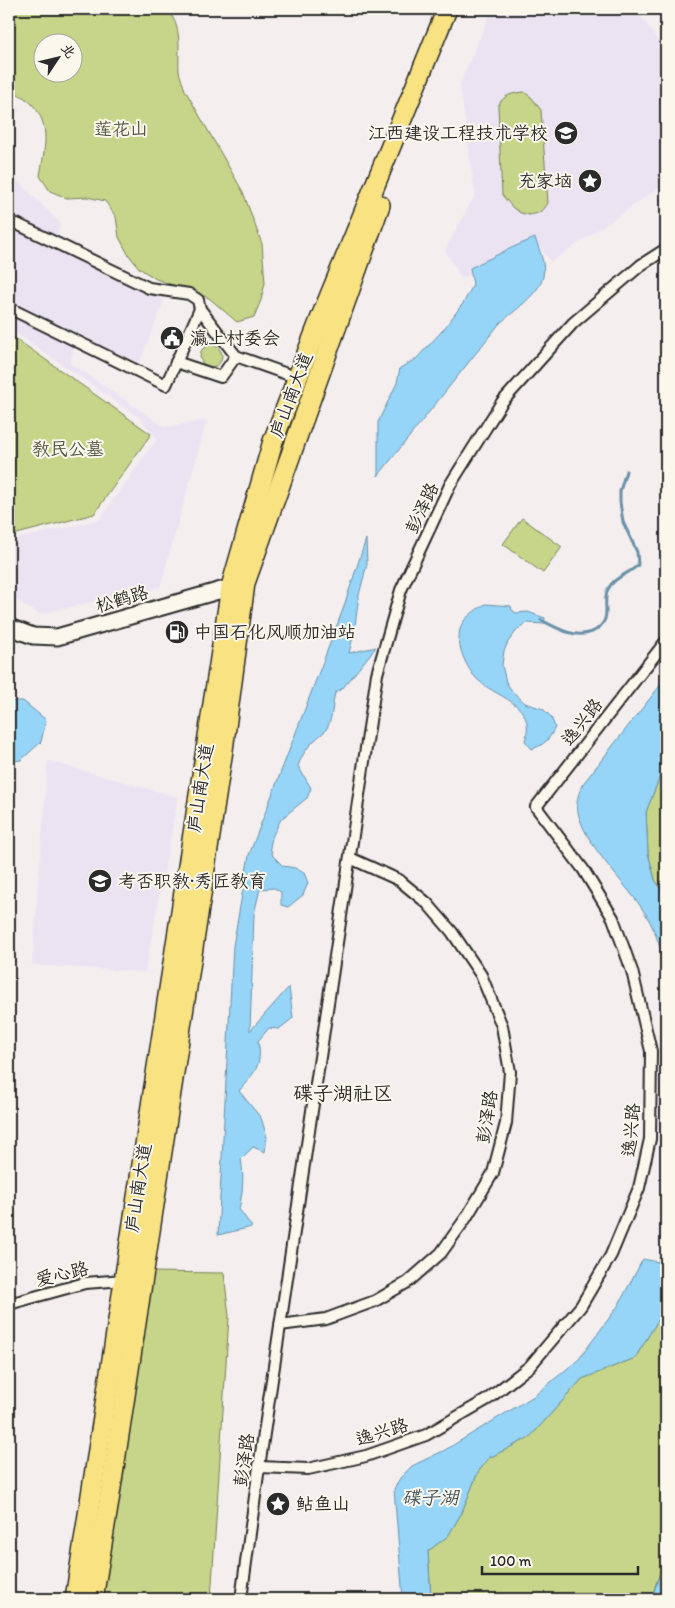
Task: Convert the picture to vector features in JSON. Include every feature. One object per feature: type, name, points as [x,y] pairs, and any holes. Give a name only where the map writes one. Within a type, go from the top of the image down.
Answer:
[{"type":"highway","name":"庐山南大道","points":[[76,1599],[124,1280],[238,585],[274,441],[447,9]]},
{"type":"highway","name":"庐山南大道","points":[[93,1599],[110,1501],[223,750],[238,585],[384,193],[459,9]]},
{"type":"main road","name":"松鹤路","points":[[9,627],[33,636],[57,637],[238,585]]},
{"type":"street","points":[[9,224],[17,224],[149,288],[189,294],[198,300],[200,309],[236,356],[298,378]]},
{"type":"street","name":"彭泽路","points":[[241,1599],[377,674],[401,590],[450,485],[502,402],[573,323],[641,265],[666,250]]},
{"type":"street","points":[[9,308],[166,385],[200,309]]},
{"type":"street","points":[[176,362],[221,377],[236,356]]},
{"type":"street","name":"逸兴路","points":[[259,1468],[308,1468],[366,1456],[426,1436],[488,1399],[530,1366],[581,1306],[611,1255],[639,1188],[650,1139],[651,1051],[632,971],[613,918],[583,869],[536,807],[666,641]]},
{"type":"street","name":"彭泽路","points":[[280,1325],[326,1319],[375,1301],[408,1282],[441,1253],[466,1218],[493,1173],[506,1123],[510,1072],[502,1026],[481,975],[452,932],[427,903],[399,880],[350,858]]},
{"type":"street","name":"爱心路","points":[[9,1304],[85,1283],[124,1280]]},
{"type":"shaded area","name":"江西建设工程技术学校","points":[[492,9],[636,9],[666,52],[666,183],[551,262],[536,243],[462,279],[445,250],[475,195],[460,84]]},
{"type":"shaded area","points":[[16,100],[19,109],[9,135],[9,102]]},
{"type":"shaded area","points":[[9,172],[60,223],[57,235],[109,260],[164,301],[139,364],[78,333],[70,363],[165,427],[207,420],[160,587],[39,614],[9,596],[9,541],[99,520],[157,439],[140,418],[9,328]]},
{"type":"shaded area","name":"考否职教·秀匠教育","points":[[48,761],[178,797],[145,972],[32,965]]},
{"type":"green space","name":"莲花山","points":[[9,9],[167,9],[178,31],[179,71],[185,90],[243,192],[262,244],[265,283],[254,317],[237,322],[209,298],[156,279],[139,268],[128,254],[119,237],[116,217],[105,201],[87,197],[67,198],[50,191],[40,176],[45,138],[42,121],[32,104],[16,93],[9,94]]},
{"type":"green space","points":[[524,92],[531,97],[541,110],[548,203],[538,213],[529,215],[513,208],[502,195],[498,106],[509,95]]},
{"type":"green space","name":"教民公墓","points":[[9,334],[151,434],[94,514],[9,536]]},
{"type":"green space","points":[[211,345],[219,348],[222,356],[219,364],[211,367],[203,364],[200,356],[203,348]]},
{"type":"green space","points":[[522,518],[562,547],[543,573],[503,544]]},
{"type":"green space","points":[[666,761],[666,897],[655,880],[648,853],[646,812]]},
{"type":"green space","points":[[150,1272],[224,1273],[229,1316],[211,1599],[102,1599]]},
{"type":"green space","points":[[666,1307],[666,1554],[651,1599],[431,1599],[428,1551],[448,1536],[461,1514],[478,1472],[489,1458],[530,1437],[582,1379],[635,1358]]},
{"type":"water","points":[[535,238],[544,267],[541,283],[525,302],[500,323],[378,476],[378,422],[397,383],[400,368],[416,359],[443,330],[464,302],[473,285],[470,268]]},
{"type":"water","points":[[366,539],[367,564],[359,595],[354,633],[349,653],[376,647],[343,688],[335,693],[328,727],[307,748],[298,766],[311,788],[307,798],[281,819],[272,837],[270,847],[273,856],[283,866],[295,868],[304,873],[308,883],[303,895],[288,907],[281,905],[281,892],[274,888],[260,889],[254,914],[250,1031],[289,987],[293,1018],[279,1029],[269,1028],[258,1041],[259,1057],[256,1069],[239,1091],[261,1118],[267,1137],[265,1152],[253,1147],[241,1159],[243,1184],[239,1209],[252,1227],[218,1235],[233,946],[249,855],[342,612]]},
{"type":"water","points":[[485,604],[511,606],[512,610],[516,613],[528,612],[545,618],[544,624],[527,623],[518,629],[504,651],[502,665],[506,682],[512,691],[525,703],[543,709],[551,717],[555,727],[546,741],[532,749],[525,741],[527,728],[525,718],[520,709],[476,678],[467,666],[461,650],[459,634],[464,621]]},
{"type":"water","points":[[666,678],[666,761],[646,812],[648,853],[655,880],[666,897],[666,971],[654,930],[641,907],[602,857],[584,830],[577,803],[582,785]]},
{"type":"water","points":[[9,701],[23,701],[46,720],[41,742],[21,760],[9,762]]},
{"type":"water","name":"碟子湖","points":[[666,1238],[666,1307],[635,1358],[582,1379],[530,1437],[489,1458],[478,1472],[461,1514],[448,1536],[428,1551],[431,1599],[403,1599],[394,1489],[400,1478],[412,1466],[445,1450],[534,1396],[579,1359],[618,1306],[643,1259],[658,1262]]},
{"type":"water","points":[[666,1554],[666,1599],[651,1599],[653,1595]]},
{"type":"waterway","points":[[541,620],[572,633],[585,634],[598,629],[605,619],[608,589],[618,579],[638,565],[637,552],[623,522],[620,502],[620,491],[626,471]]},
{"type":"place","name":"江西建设工程技术学校","points":[[566,133]]},
{"type":"place","name":"充家垴","points":[[590,181]]},
{"type":"place","name":"瀛上村委会","points":[[172,338]]},
{"type":"place","name":"中国石化风顺加油站","points":[[177,632]]},
{"type":"place","name":"考否职教·秀匠教育","points":[[100,881]]},
{"type":"place","name":"鲇鱼山","points":[[278,1504]]},
{"type":"district","name":"碟子湖社区","points":[[343,1093]]}]
